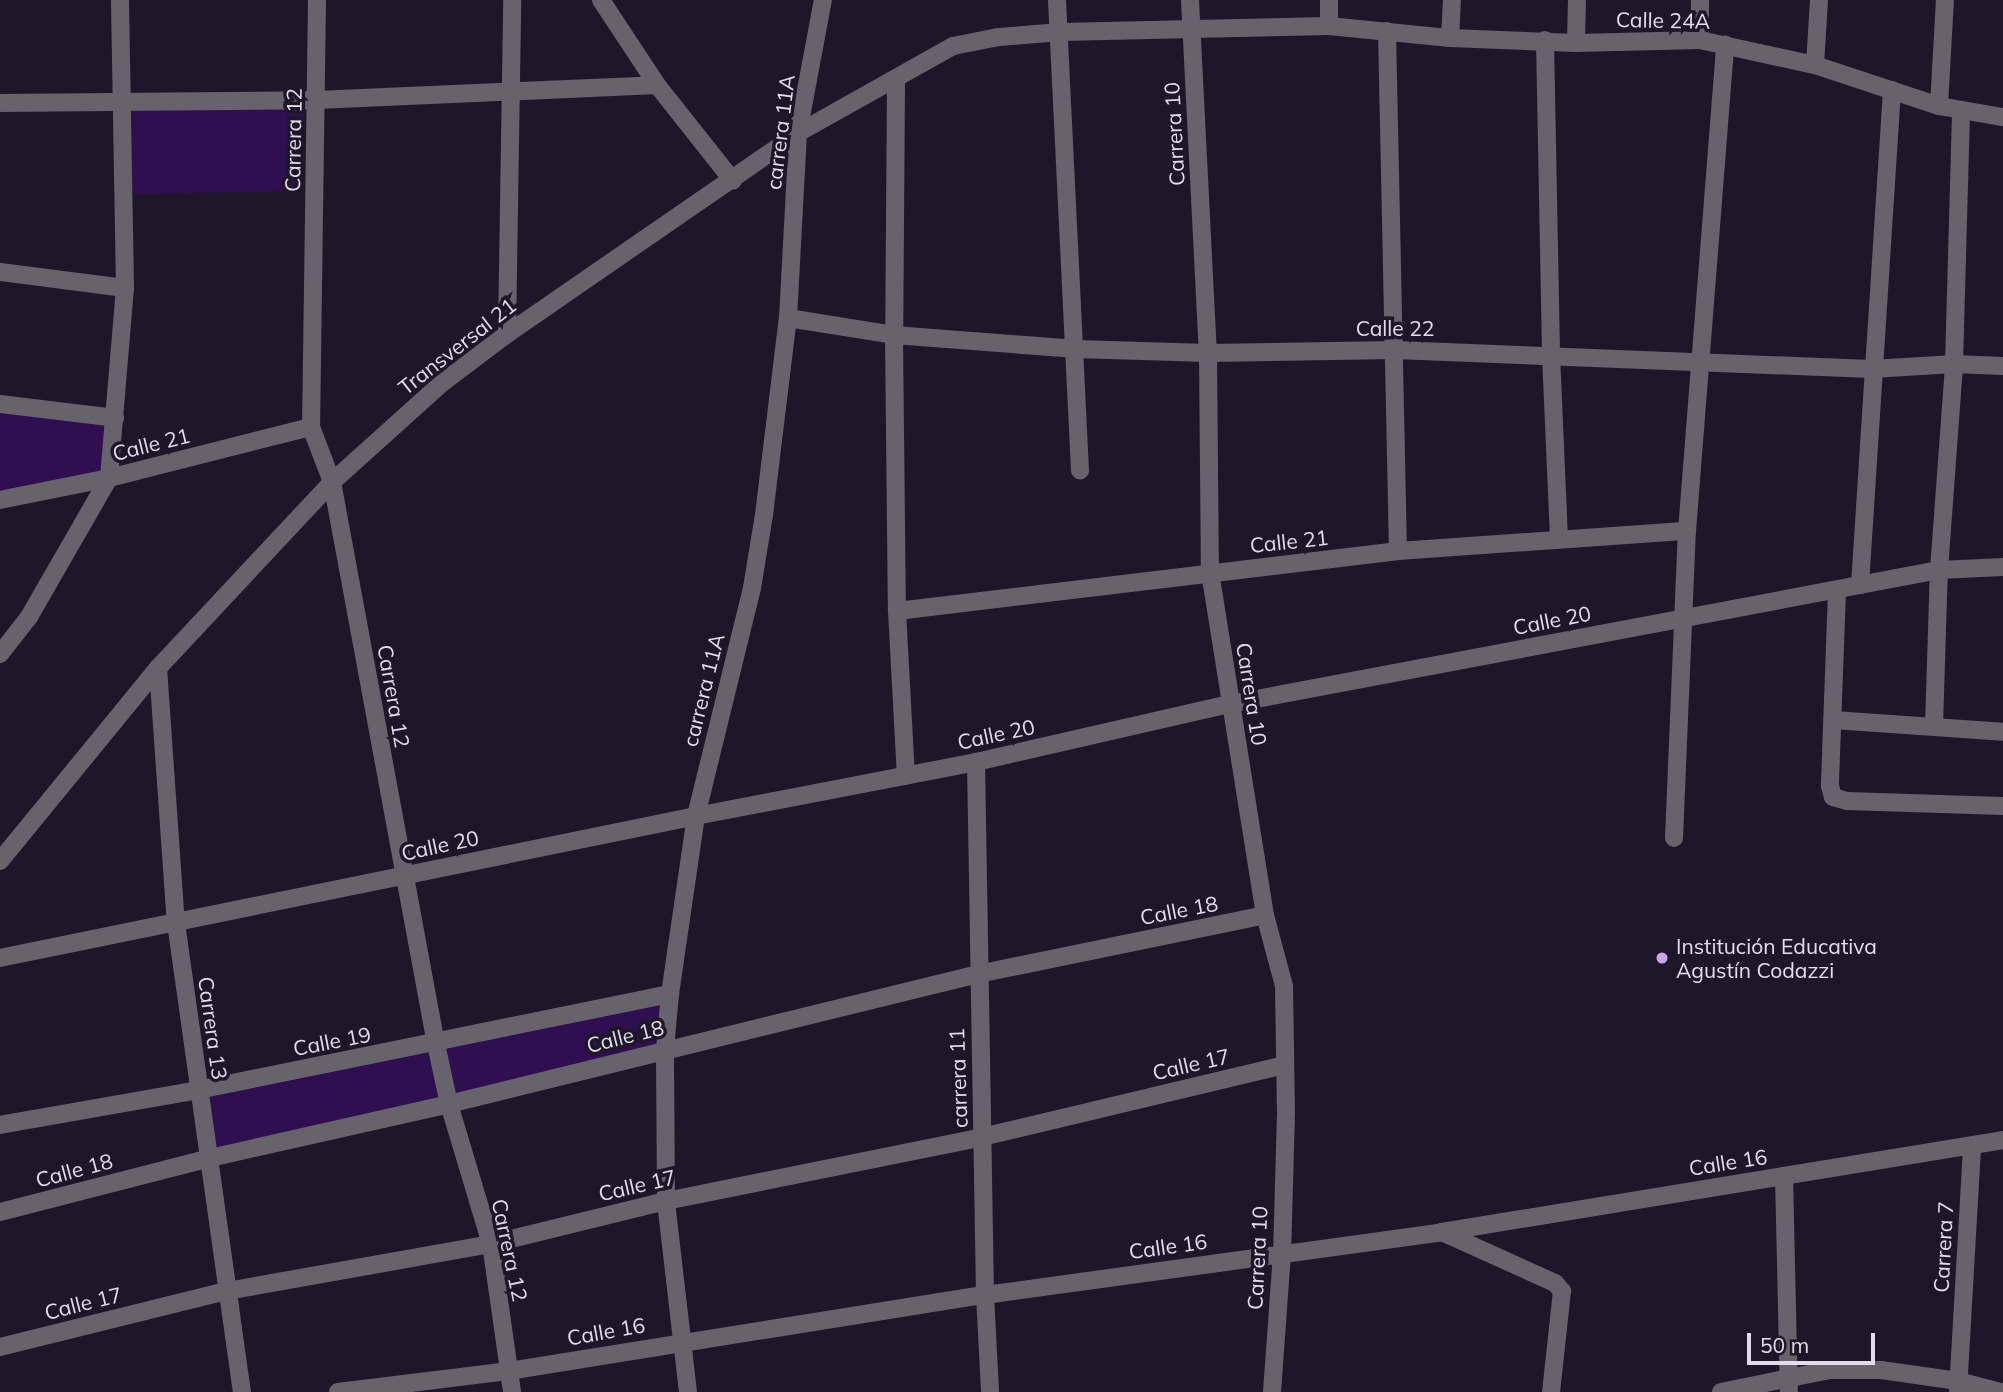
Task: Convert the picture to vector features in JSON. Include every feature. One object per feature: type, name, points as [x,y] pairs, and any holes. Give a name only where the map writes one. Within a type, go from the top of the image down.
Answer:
[{"type":"street","points":[[0,654],[29,617],[108,478],[125,288],[120,0]]},
{"type":"street","name":"Carrera 12","points":[[317,0],[311,428],[332,482],[449,1104],[491,1244],[512,1392]]},
{"type":"street","points":[[507,334],[512,0]]},
{"type":"street","points":[[601,0],[657,85],[733,181]]},
{"type":"street","name":"carrera 11A","points":[[688,1392],[680,1342],[666,1201],[666,1049],[670,995],[696,816],[752,588],[764,515],[788,318],[798,133],[824,0]]},
{"type":"street","points":[[1057,0],[1061,32],[1080,470]]},
{"type":"street","name":"Carrera 10","points":[[1190,0],[1208,353],[1210,572],[1265,915],[1284,986],[1282,1254],[1272,1392]]},
{"type":"street","points":[[1329,0],[1329,26]]},
{"type":"street","points":[[1450,38],[1452,0]]},
{"type":"street","points":[[1576,43],[1577,0]]},
{"type":"street","points":[[1700,0],[1700,40]]},
{"type":"street","points":[[1815,65],[1818,0]]},
{"type":"street","points":[[1939,106],[1945,0]]},
{"type":"street","name":"Calle 24A","points":[[1061,32],[1329,26],[1450,38],[1576,43],[1700,40],[1815,65],[1939,106],[2003,117]]},
{"type":"street","points":[[1387,31],[1396,350],[1398,551]]},
{"type":"street","name":"Transversal 21","points":[[0,861],[158,668],[332,482],[442,383],[507,334],[733,181],[798,133],[953,46],[999,37],[1061,32]]},
{"type":"street","points":[[1545,40],[1551,355],[1559,538]]},
{"type":"street","points":[[1674,838],[1687,531],[1725,44]]},
{"type":"street","points":[[896,80],[894,335],[897,611],[906,776]]},
{"type":"street","points":[[0,103],[123,104],[316,100],[657,85]]},
{"type":"street","points":[[1860,585],[1892,90]]},
{"type":"street","points":[[1934,726],[1939,570],[1954,364],[1961,110]]},
{"type":"street","points":[[0,272],[125,288]]},
{"type":"street","name":"Calle 22","points":[[788,318],[894,335],[1076,349],[1208,353],[1396,350],[1872,369],[1954,364],[2003,366]]},
{"type":"street","points":[[0,404],[115,418]]},
{"type":"street","name":"Calle 21","points":[[0,500],[108,478],[311,428]]},
{"type":"street","name":"Calle 21","points":[[897,611],[1398,551],[1687,531]]},
{"type":"street","name":"Calle 20","points":[[0,958],[696,816],[976,762],[1230,704],[1939,570],[2003,567]]},
{"type":"street","points":[[1837,591],[1829,786],[1833,797],[1847,801],[2003,806]]},
{"type":"street","name":"Carrera 13","points":[[158,668],[176,923],[242,1392]]},
{"type":"street","points":[[1833,720],[2003,732]]},
{"type":"street","name":"carrera 11","points":[[976,762],[985,1294],[990,1392]]},
{"type":"street","name":"Calle 18","points":[[0,1212],[209,1158],[449,1104],[978,974],[1265,915]]},
{"type":"street","name":"Calle 19","points":[[0,1125],[436,1044],[670,995]]},
{"type":"street","name":"Calle 17","points":[[0,1346],[227,1291],[491,1244],[666,1201],[982,1137],[1285,1065]]},
{"type":"street","name":"Calle 16","points":[[338,1392],[508,1371],[985,1294],[1442,1232],[2003,1140]]},
{"type":"street","name":"Carrera 7","points":[[1958,1386],[1972,1146]]},
{"type":"street","points":[[1784,1176],[1790,1384]]},
{"type":"street","points":[[1442,1232],[1555,1283],[1562,1291],[1551,1392]]},
{"type":"street","points":[[1721,1392],[1790,1384],[1829,1370],[1881,1370],[2001,1392]]},
{"type":"shaded area","points":[[305,106],[296,191],[133,194],[129,110]]},
{"type":"shaded area","points":[[0,409],[112,421],[106,474],[0,495]]},
{"type":"shaded area","points":[[666,1001],[661,1046],[453,1097],[442,1048]]},
{"type":"shaded area","points":[[432,1052],[441,1099],[215,1151],[203,1095]]},
{"type":"place","name":"Institución Educativa Agustín Codazzi","points":[[1662,958]]}]
